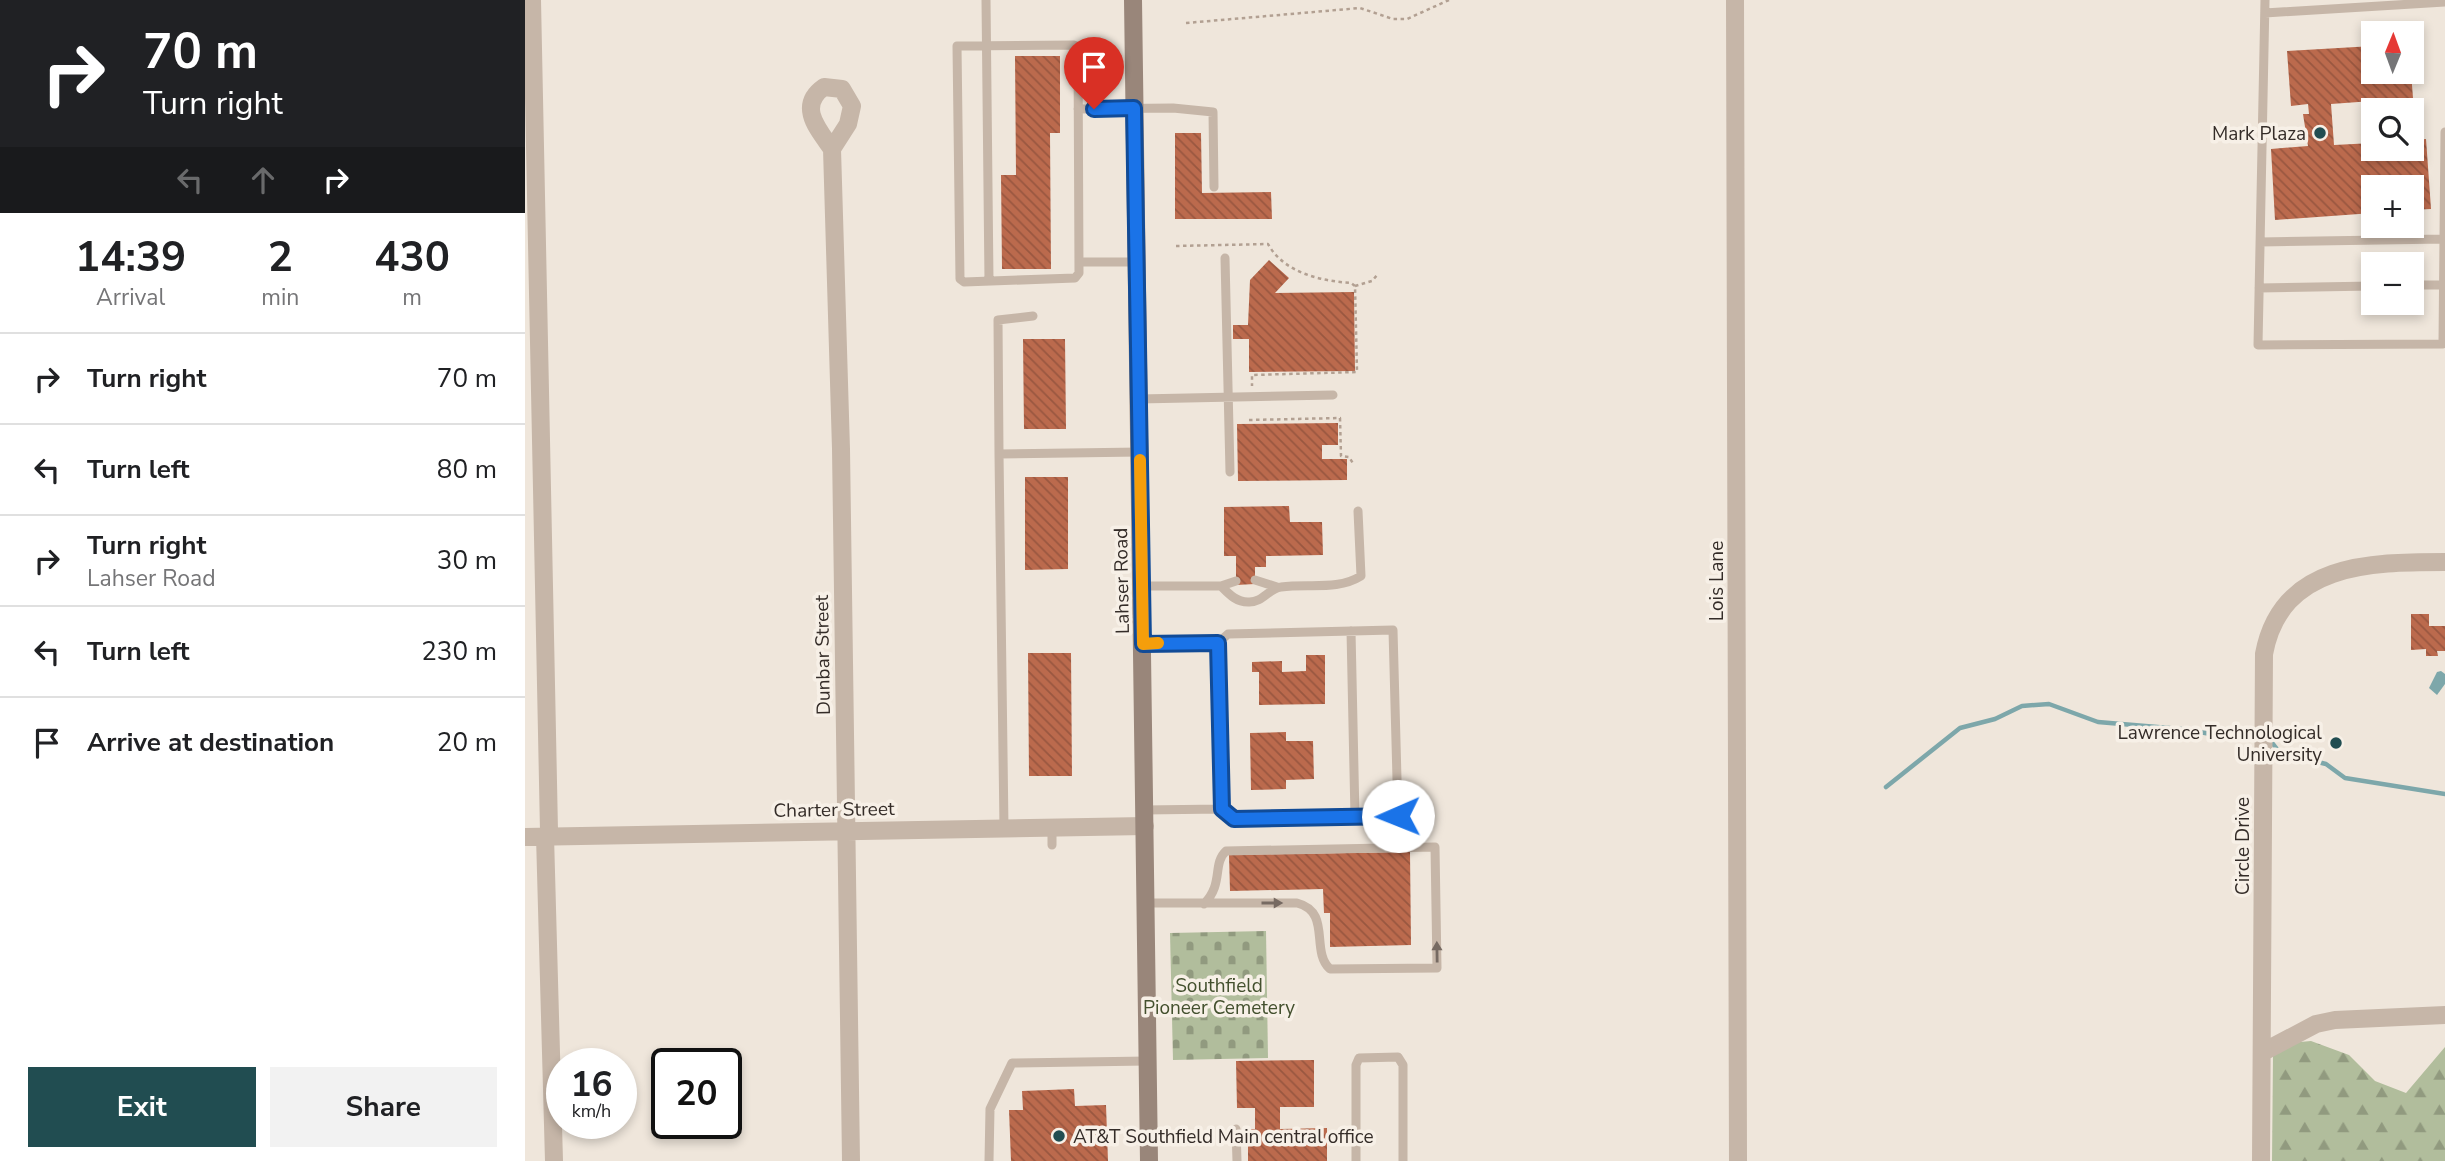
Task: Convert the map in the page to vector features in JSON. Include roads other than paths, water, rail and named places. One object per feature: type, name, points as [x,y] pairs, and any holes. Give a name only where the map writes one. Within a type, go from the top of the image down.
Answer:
[{"type":"main road","name":"Lahser Road","points":[[1133,0],[1149,1161]]},
{"type":"street","points":[[532,0],[549,831],[545,836],[554,1161]]},
{"type":"street","name":"Lois Lane","points":[[1735,0],[1738,1161]]},
{"type":"street","name":"Dunbar Street","points":[[832,149],[851,1161]]},
{"type":"street","name":"Circle Drive","points":[[2261,1161],[2263,711],[2267,638],[2274,621],[2299,592],[2322,578],[2354,567],[2379,563],[2445,562]]},
{"type":"street","name":"Charter Street","points":[[525,837],[1004,828],[1052,836],[1144,818]]},
{"type":"street","points":[[2263,1052],[2293,1034],[2335,1020],[2445,1016]]},
{"type":"lane","points":[[986,0],[989,281]]},
{"type":"lane","points":[[2265,0],[2258,345],[2443,344],[2445,132]]},
{"type":"lane","points":[[2265,13],[2445,2]]},
{"type":"lane","points":[[957,46],[985,46],[1077,47],[1079,274],[1075,278],[964,282],[960,279],[957,46]]},
{"type":"lane","points":[[1078,109],[1134,108],[1213,112],[1214,187]]},
{"type":"lane","points":[[2260,243],[2444,239]]},
{"type":"lane","points":[[1225,258],[1230,472]]},
{"type":"lane","points":[[1079,262],[1137,261]]},
{"type":"lane","points":[[2424,285],[2444,285]]},
{"type":"lane","points":[[2259,288],[2361,286]]},
{"type":"lane","points":[[1004,828],[998,320],[1033,316]]},
{"type":"lane","points":[[1139,399],[1333,396]]},
{"type":"lane","points":[[999,454],[1140,452]]},
{"type":"lane","points":[[1255,580],[1277,587],[1347,584],[1361,576],[1358,511]]},
{"type":"lane","points":[[1142,586],[1221,586],[1236,581]]},
{"type":"lane","points":[[1221,586],[1235,599],[1250,602],[1263,598],[1277,587]]},
{"type":"lane","points":[[1143,644],[1218,643],[1228,634],[1392,630],[1398,816],[1234,819],[1222,809],[1144,818]]},
{"type":"lane","points":[[1351,631],[1355,817]]},
{"type":"lane","points":[[1218,643],[1222,809]]},
{"type":"lane","points":[[1145,903],[1204,904],[1303,905],[1319,922],[1324,961],[1330,970],[1437,968],[1435,848],[1226,851],[1220,858],[1216,889],[1204,904]]},
{"type":"lane","points":[[1356,1161],[1356,1065],[1359,1058],[1398,1057],[1403,1065],[1403,1161]]},
{"type":"lane","points":[[989,1161],[990,1109],[1012,1063],[1147,1061]]},
{"type":"lane","points":[[1236,1129],[1237,1161]]},
{"type":"water","points":[[2437,672],[2445,674],[2445,684],[2437,695],[2429,688]]},
{"type":"waterway","points":[[1886,787],[1960,728],[1995,719],[2022,706],[2049,704],[2098,722],[2181,729],[2241,739],[2250,735],[2258,737]]},
{"type":"waterway","points":[[2270,740],[2280,753],[2326,764],[2345,778],[2445,794]]},
{"type":"place","name":"Mark Plaza","points":[[2320,133]]},
{"type":"place","name":"Lawrence Technological University","points":[[2336,743]]},
{"type":"place","name":"AT&T Southfield Main central office","points":[[1059,1136]]},
{"type":"park label","name":"Southfield Pioneer Cemetery","points":[[1219,996]]}]
